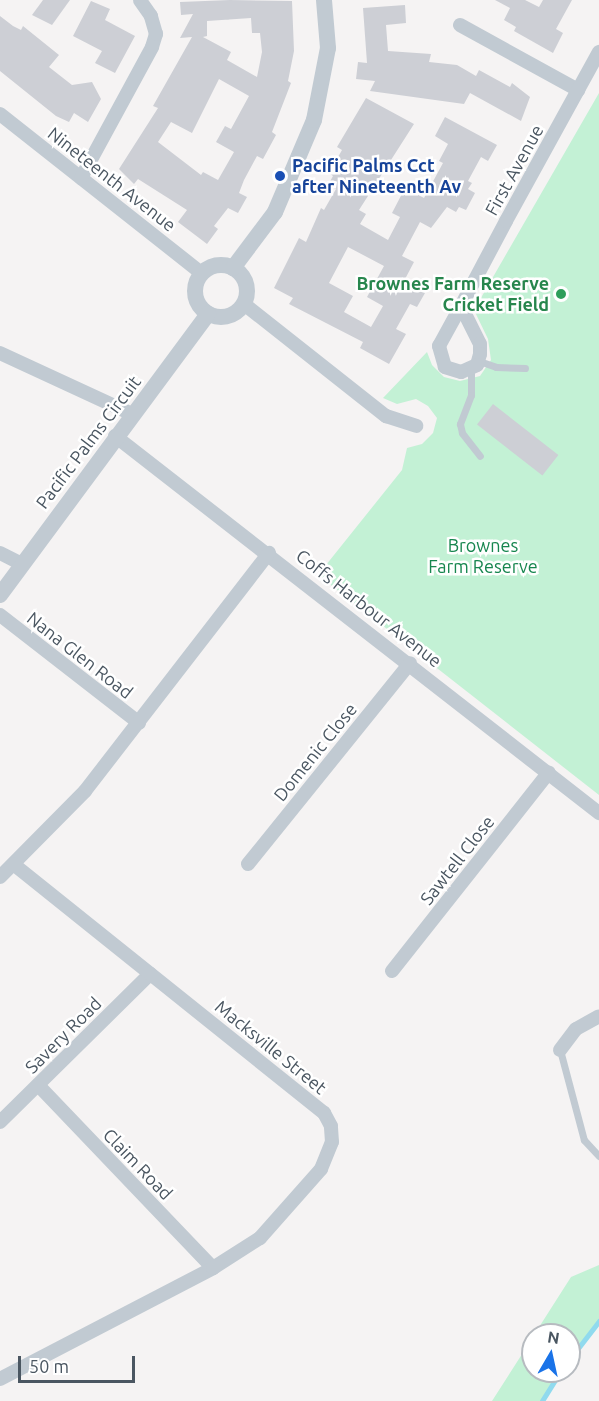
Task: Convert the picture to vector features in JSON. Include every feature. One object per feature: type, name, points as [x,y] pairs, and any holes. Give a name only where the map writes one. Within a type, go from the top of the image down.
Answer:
[{"type":"street","points":[[81,178],[152,47],[156,34],[151,16],[140,0]]},
{"type":"street","points":[[233,267],[276,212],[314,120],[328,48],[324,0]]},
{"type":"street","points":[[460,25],[578,90]]},
{"type":"street","name":"First Avenue","points":[[475,365],[452,372],[446,367],[439,351],[461,306],[599,52]]},
{"type":"street","name":"Nineteenth Avenue","points":[[0,114],[201,273]]},
{"type":"street","points":[[216,264],[233,267],[247,285],[244,304],[230,316],[208,314],[195,295],[201,273],[216,264]]},
{"type":"street","points":[[244,304],[386,416],[416,426]]},
{"type":"street","points":[[461,306],[480,344],[475,365]]},
{"type":"street","name":"Pacific Palms Circuit","points":[[0,595],[115,436],[208,314]]},
{"type":"street","points":[[0,353],[132,414]]},
{"type":"street","name":"Coffs Harbour Avenue","points":[[115,436],[410,663],[599,813]]},
{"type":"street","points":[[0,553],[22,564]]},
{"type":"street","points":[[0,877],[85,791],[269,554]]},
{"type":"street","name":"Nana Glen Road","points":[[0,615],[139,723]]},
{"type":"street","name":"Domenic Close","points":[[248,864],[410,663]]},
{"type":"street","name":"Sawtell Close","points":[[392,971],[549,772]]},
{"type":"street","name":"Macksville Street","points":[[0,1379],[213,1268],[260,1238],[287,1212],[330,1154],[331,1126],[324,1113],[13,864]]},
{"type":"street","name":"Savery Road","points":[[0,1122],[150,974]]},
{"type":"street","points":[[560,1050],[576,1029],[599,1016]]},
{"type":"street","name":"Claim Road","points":[[38,1085],[213,1268]]},
{"type":"lane","points":[[480,456],[462,433],[460,424],[471,395],[475,365],[525,368]]},
{"type":"lane","points":[[560,1050],[584,1140],[599,1155]]},
{"type":"green space","name":"Brownes Farm Reserve","points":[[599,93],[599,795],[318,575],[402,470],[407,448],[422,444],[433,433],[437,418],[428,406],[416,399],[397,404],[383,398],[427,352],[432,365],[444,377],[460,381],[480,376],[491,360],[488,339],[474,310]]},
{"type":"green space","points":[[599,1265],[599,1321],[581,1344],[581,1323],[542,1323],[571,1277]]},
{"type":"green space","points":[[521,1356],[521,1383],[553,1383],[542,1401],[492,1401]]},
{"type":"building","points":[[43,0],[70,0],[52,25],[32,15]]},
{"type":"building","points":[[495,0],[525,0],[539,7],[543,0],[572,0],[556,29],[563,33],[553,53],[514,31],[516,27],[504,20],[510,8]]},
{"type":"building","points":[[91,1],[110,9],[105,20],[135,36],[115,73],[95,63],[102,51],[73,36]]},
{"type":"building","points":[[292,1],[294,51],[288,81],[291,83],[272,132],[276,135],[263,159],[257,156],[244,180],[239,193],[247,197],[238,213],[228,208],[214,226],[218,229],[207,244],[178,222],[187,210],[138,179],[134,184],[119,169],[158,108],[153,106],[192,37],[180,38],[193,14],[181,15],[180,2]],"holes":[[[251,18],[252,33],[260,33],[262,52],[257,77],[227,60],[231,52],[203,37],[207,36],[207,21]],[[219,79],[249,96],[231,129],[225,126],[216,142],[234,152],[218,180],[203,172],[201,175],[158,142],[171,122],[192,133]]]},
{"type":"building","points":[[405,5],[406,23],[386,25],[388,51],[431,54],[429,62],[457,65],[476,76],[479,70],[510,87],[512,83],[530,97],[521,121],[470,93],[464,104],[370,91],[375,81],[356,79],[358,62],[367,63],[363,8]]},
{"type":"building","points":[[0,16],[21,30],[23,26],[59,55],[49,67],[72,85],[92,82],[101,99],[88,122],[74,113],[69,122],[56,116],[0,71]]},
{"type":"building","points":[[366,98],[414,124],[359,210],[366,214],[360,224],[388,240],[400,217],[392,213],[405,188],[424,198],[443,163],[439,161],[448,144],[435,136],[445,117],[497,145],[488,161],[481,157],[468,181],[472,183],[468,189],[475,193],[466,210],[459,207],[456,212],[447,207],[431,228],[420,222],[402,256],[414,262],[404,281],[425,293],[417,307],[410,304],[396,329],[406,334],[389,364],[360,348],[363,342],[289,304],[293,298],[274,288],[299,238],[306,242],[321,208],[324,210],[336,189],[328,185],[333,176],[329,173],[342,150],[337,147]],"holes":[[[348,247],[384,266],[367,297],[383,306],[371,327],[344,312],[353,296],[329,283]]]},
{"type":"building","points":[[493,404],[558,455],[542,476],[477,424]]},
{"type":"waterway","points":[[581,1344],[599,1321]]},
{"type":"waterway","points":[[542,1401],[553,1383]]},
{"type":"place","name":"Pacific Palms Cct after Nineteenth Av","points":[[280,176]]},
{"type":"place","name":"Brownes Farm Reserve Cricket Field","points":[[561,294]]}]
